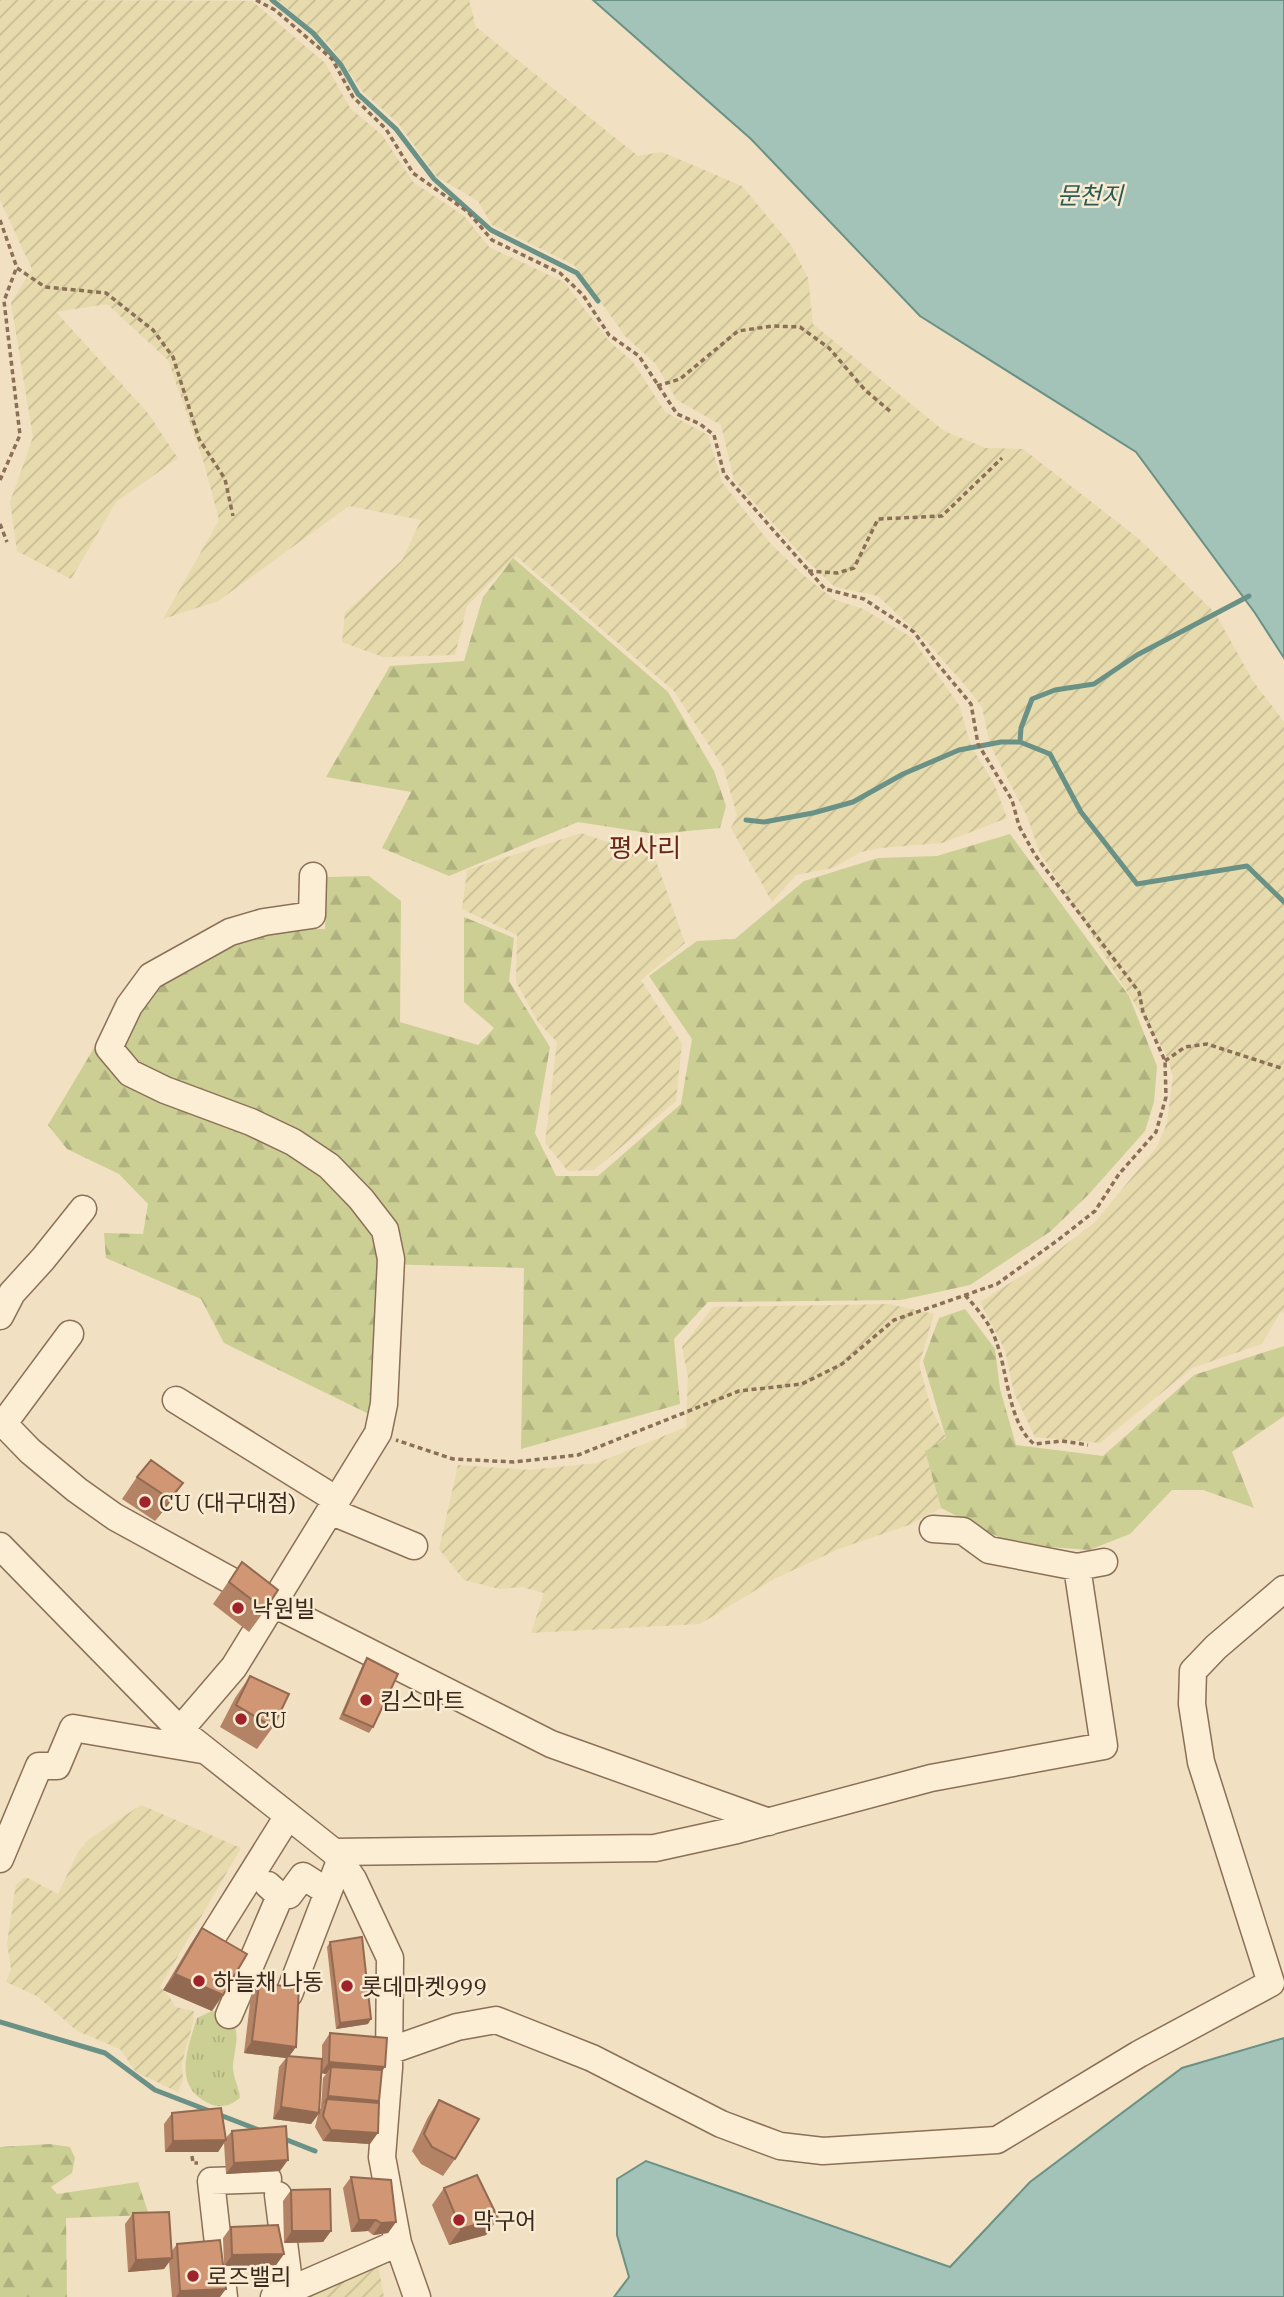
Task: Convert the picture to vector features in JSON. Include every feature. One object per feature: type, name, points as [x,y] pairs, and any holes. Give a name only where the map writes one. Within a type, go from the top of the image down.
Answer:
[{"type":"street","points":[[180,1730],[234,1667],[378,1433],[384,1404],[391,1259],[385,1230],[329,1166],[293,1142],[251,1122],[165,1090],[130,1073],[109,1048],[129,1006],[151,976],[230,932],[264,922],[312,915],[313,876]]},
{"type":"street","points":[[0,1316],[12,1293],[83,1209]]},
{"type":"street","points":[[70,1334],[2,1422],[30,1451],[115,1517],[272,1603],[551,1744],[769,1822]]},
{"type":"street","points":[[176,1400],[333,1506],[414,1546]]},
{"type":"street","points":[[933,1530],[963,1531],[989,1550],[1077,1567],[1104,1562]]},
{"type":"street","points":[[0,1546],[180,1730],[337,1856],[352,1879],[390,1958],[389,2051],[382,2158],[398,2243],[417,2297]]},
{"type":"street","points":[[337,1856],[655,1848],[769,1822],[931,1779],[1104,1746],[1077,1567]]},
{"type":"street","points":[[389,2051],[457,2027],[496,2020],[592,2058],[721,2124],[780,2146],[823,2151],[997,2140],[1139,2054],[1271,1983],[1201,1762],[1192,1704],[1193,1671],[1216,1647],[1284,1589]]},
{"type":"street","points":[[0,1859],[39,1766],[57,1766],[73,1728],[206,1751]]},
{"type":"street","points":[[291,1818],[259,1876],[207,1952],[291,1818]]},
{"type":"street","points":[[289,1994],[328,1892],[337,1856]]},
{"type":"street","points":[[259,1876],[280,1896],[289,1895],[303,1876],[328,1892]]},
{"type":"street","points":[[229,2015],[280,1896]]},
{"type":"street","points":[[224,2297],[210,2170],[273,2187],[282,2293],[398,2243]]},
{"type":"path","points":[[256,0],[275,10],[332,59],[353,97],[386,129],[412,173],[468,212],[492,240],[560,273],[583,295],[609,335],[639,356],[677,414],[700,424],[715,435],[724,474],[825,589],[864,599],[914,632],[971,704],[978,744],[1012,800],[1019,826],[1035,855],[1139,992],[1143,1012],[1165,1061],[1166,1097],[1156,1132],[1119,1174],[1095,1210],[997,1284],[894,1320],[842,1364],[802,1384],[739,1391],[578,1455],[514,1462],[453,1460],[378,1433]]},
{"type":"path","points":[[0,220],[17,268],[45,287],[106,293],[153,330],[173,357],[199,439],[225,479],[233,516]]},
{"type":"path","points":[[0,480],[20,435],[4,302],[17,268]]},
{"type":"path","points":[[657,386],[680,379],[738,331],[772,326],[800,327],[829,348],[865,390],[891,412]]},
{"type":"path","points":[[808,571],[837,573],[854,568],[877,519],[942,516],[1002,458]]},
{"type":"path","points":[[0,524],[7,542]]},
{"type":"path","points":[[1165,1061],[1185,1047],[1207,1044],[1284,1069]]},
{"type":"path","points":[[965,1295],[983,1316],[996,1339],[1023,1435],[1034,1444],[1062,1441],[1088,1445]]},
{"type":"shaded area","points":[[0,0],[252,1],[325,63],[350,108],[382,135],[413,182],[464,216],[489,247],[564,282],[610,342],[633,362],[665,412],[708,435],[722,482],[770,543],[802,574],[835,600],[863,609],[911,637],[959,705],[971,746],[994,784],[1007,818],[942,843],[861,852],[833,868],[796,875],[772,902],[731,828],[737,815],[723,767],[674,691],[516,556],[467,606],[455,655],[383,657],[342,642],[345,613],[402,560],[421,520],[349,506],[218,601],[163,619],[219,520],[204,463],[168,360],[107,304],[56,312],[147,412],[178,458],[116,502],[71,579],[17,551],[10,502],[33,437],[11,303],[32,269],[0,200]]},
{"type":"shaded area","points":[[278,0],[469,0],[476,27],[638,156],[662,152],[742,186],[791,245],[808,278],[813,324],[944,431],[986,448],[1023,449],[1138,538],[1215,613],[1253,681],[1284,722],[1284,1312],[1280,1313],[1262,1344],[1192,1368],[1100,1443],[1035,1437],[1014,1393],[1005,1350],[980,1302],[1042,1263],[1095,1222],[1157,1147],[1167,1123],[1173,1076],[1165,1052],[1039,851],[1027,816],[990,745],[982,707],[965,685],[925,640],[878,596],[835,587],[805,559],[734,480],[721,425],[677,400],[655,363],[626,337],[574,265],[492,225],[478,201],[437,177],[398,123],[363,92],[330,45]]},
{"type":"shaded area","points":[[581,833],[655,858],[685,943],[641,980],[682,1043],[676,1101],[594,1170],[568,1171],[545,1143],[557,1042],[538,1022],[516,982],[517,935],[462,909],[467,870]]},
{"type":"shaded area","points":[[889,1304],[934,1314],[919,1365],[931,1408],[946,1438],[925,1451],[941,1508],[909,1525],[841,1548],[774,1579],[700,1624],[531,1633],[544,1593],[522,1587],[500,1589],[464,1580],[439,1549],[458,1465],[529,1470],[597,1463],[686,1427],[688,1378],[682,1347],[713,1307]]},
{"type":"shaded area","points":[[141,1805],[241,1848],[160,1987],[175,2007],[194,2011],[182,2063],[183,2080],[178,2092],[136,2072],[120,2049],[77,2031],[37,1996],[6,1982],[11,1969],[7,1943],[16,1884],[26,1877],[58,1894],[78,1852],[89,1839]]},
{"type":"shaded area","points":[[378,2265],[384,2297],[283,2297]]},
{"type":"green space","points":[[513,558],[668,692],[714,771],[726,806],[720,828],[655,834],[578,822],[449,876],[382,848],[411,792],[326,777],[390,666],[464,661],[483,597]]},
{"type":"green space","points":[[1010,834],[1129,996],[1157,1066],[1154,1102],[1145,1131],[1089,1194],[1051,1231],[970,1285],[901,1300],[708,1302],[674,1339],[680,1404],[521,1449],[524,1268],[380,1264],[373,1416],[224,1343],[201,1299],[106,1258],[104,1233],[143,1234],[148,1204],[119,1174],[67,1149],[48,1125],[137,976],[151,996],[178,973],[208,953],[240,938],[281,928],[325,929],[327,877],[369,876],[401,901],[400,1022],[478,1045],[494,1028],[464,1002],[464,917],[514,938],[509,981],[550,1047],[535,1133],[556,1176],[598,1176],[681,1104],[692,1039],[649,976],[697,941],[735,939],[804,881],[878,858],[937,856]]},
{"type":"green space","points":[[965,1309],[995,1349],[1000,1389],[1016,1445],[1103,1456],[1194,1375],[1284,1346],[1284,1416],[1232,1452],[1254,1508],[1203,1490],[1172,1490],[1130,1534],[1089,1550],[1012,1544],[941,1508],[925,1451],[946,1438],[923,1361],[939,1318]]},
{"type":"green space","points":[[212,2011],[225,2012],[236,2031],[233,2069],[240,2098],[222,2106],[210,2104],[198,2097],[187,2078],[189,2043],[197,2018]]},
{"type":"green space","points":[[50,2144],[70,2147],[75,2158],[72,2173],[51,2187],[57,2194],[138,2182],[149,2215],[66,2218],[67,2297],[0,2297],[0,2147]]},
{"type":"water","name":"문천지","points":[[593,0],[1284,0],[1284,658],[1255,613],[1136,452],[920,316],[751,139]]},
{"type":"water","points":[[1284,2038],[1284,2297],[614,2297],[629,2277],[617,2235],[617,2179],[646,2161],[950,2267],[1030,2182],[1182,2068]]},
{"type":"building","points":[[151,1460],[183,1483],[170,1499],[137,1477]]},
{"type":"building","points":[[242,1562],[278,1590],[265,1610],[229,1582]]},
{"type":"building","name":"킴스마트","points":[[367,1658],[398,1674],[373,1727],[343,1714]]},
{"type":"building","points":[[250,1676],[289,1694],[273,1727],[236,1705]]},
{"type":"building","points":[[202,1928],[247,1954],[223,1995],[175,1974]]},
{"type":"building","name":"롯데마켓999","points":[[362,1937],[371,2019],[340,2023],[330,1942]]},
{"type":"building","points":[[259,1984],[299,1987],[296,2047],[252,2041]]},
{"type":"building","points":[[330,2033],[387,2038],[385,2067],[329,2062]]},
{"type":"building","points":[[287,2056],[322,2059],[319,2113],[281,2107]]},
{"type":"building","points":[[331,2067],[382,2070],[379,2101],[328,2096]]},
{"type":"building","points":[[327,2099],[379,2103],[378,2133],[331,2130],[323,2116]]},
{"type":"building","points":[[439,2100],[479,2119],[455,2159],[432,2147],[424,2134]]},
{"type":"building","points":[[221,2108],[226,2140],[173,2141],[172,2113]]},
{"type":"building","points":[[286,2126],[288,2160],[234,2163],[232,2131]]},
{"type":"building","points":[[477,2175],[498,2218],[461,2229],[444,2188]]},
{"type":"building","points":[[351,2177],[391,2180],[396,2222],[359,2220]]},
{"type":"building","points":[[330,2189],[331,2231],[292,2231],[291,2190]]},
{"type":"building","points":[[169,2212],[172,2258],[136,2260],[133,2213]]},
{"type":"building","points":[[278,2225],[284,2254],[232,2255],[231,2227]]},
{"type":"building","name":"로즈밸리","points":[[220,2240],[226,2289],[180,2291],[177,2244]]},
{"type":"waterway","points":[[272,0],[313,33],[341,65],[358,94],[396,129],[434,179],[491,230],[577,273],[598,301]]},
{"type":"waterway","points":[[1020,742],[1021,728],[1032,699],[1055,690],[1094,684],[1137,655],[1249,596]]},
{"type":"waterway","points":[[746,820],[764,822],[853,802],[903,774],[959,750],[1001,742],[1020,742],[1050,754],[1081,812],[1137,884],[1247,866],[1284,902]]},
{"type":"waterway","points":[[0,2022],[105,2053],[155,2090],[259,2130]]},
{"type":"waterway","points":[[282,2138],[315,2151]]},
{"type":"place","name":"CU (대구대점)","points":[[145,1502]]},
{"type":"place","name":"낙원빌","points":[[238,1608]]},
{"type":"place","name":"킴스마트","points":[[366,1700]]},
{"type":"place","name":"CU","points":[[241,1719]]},
{"type":"place","name":"하늘채 나동","points":[[199,1981]]},
{"type":"place","name":"롯데마켓999","points":[[347,1986]]},
{"type":"place","name":"막구어","points":[[459,2220]]},
{"type":"place","name":"로즈밸리","points":[[193,2276]]},
{"type":"district","name":"평사리","points":[[645,847]]}]
